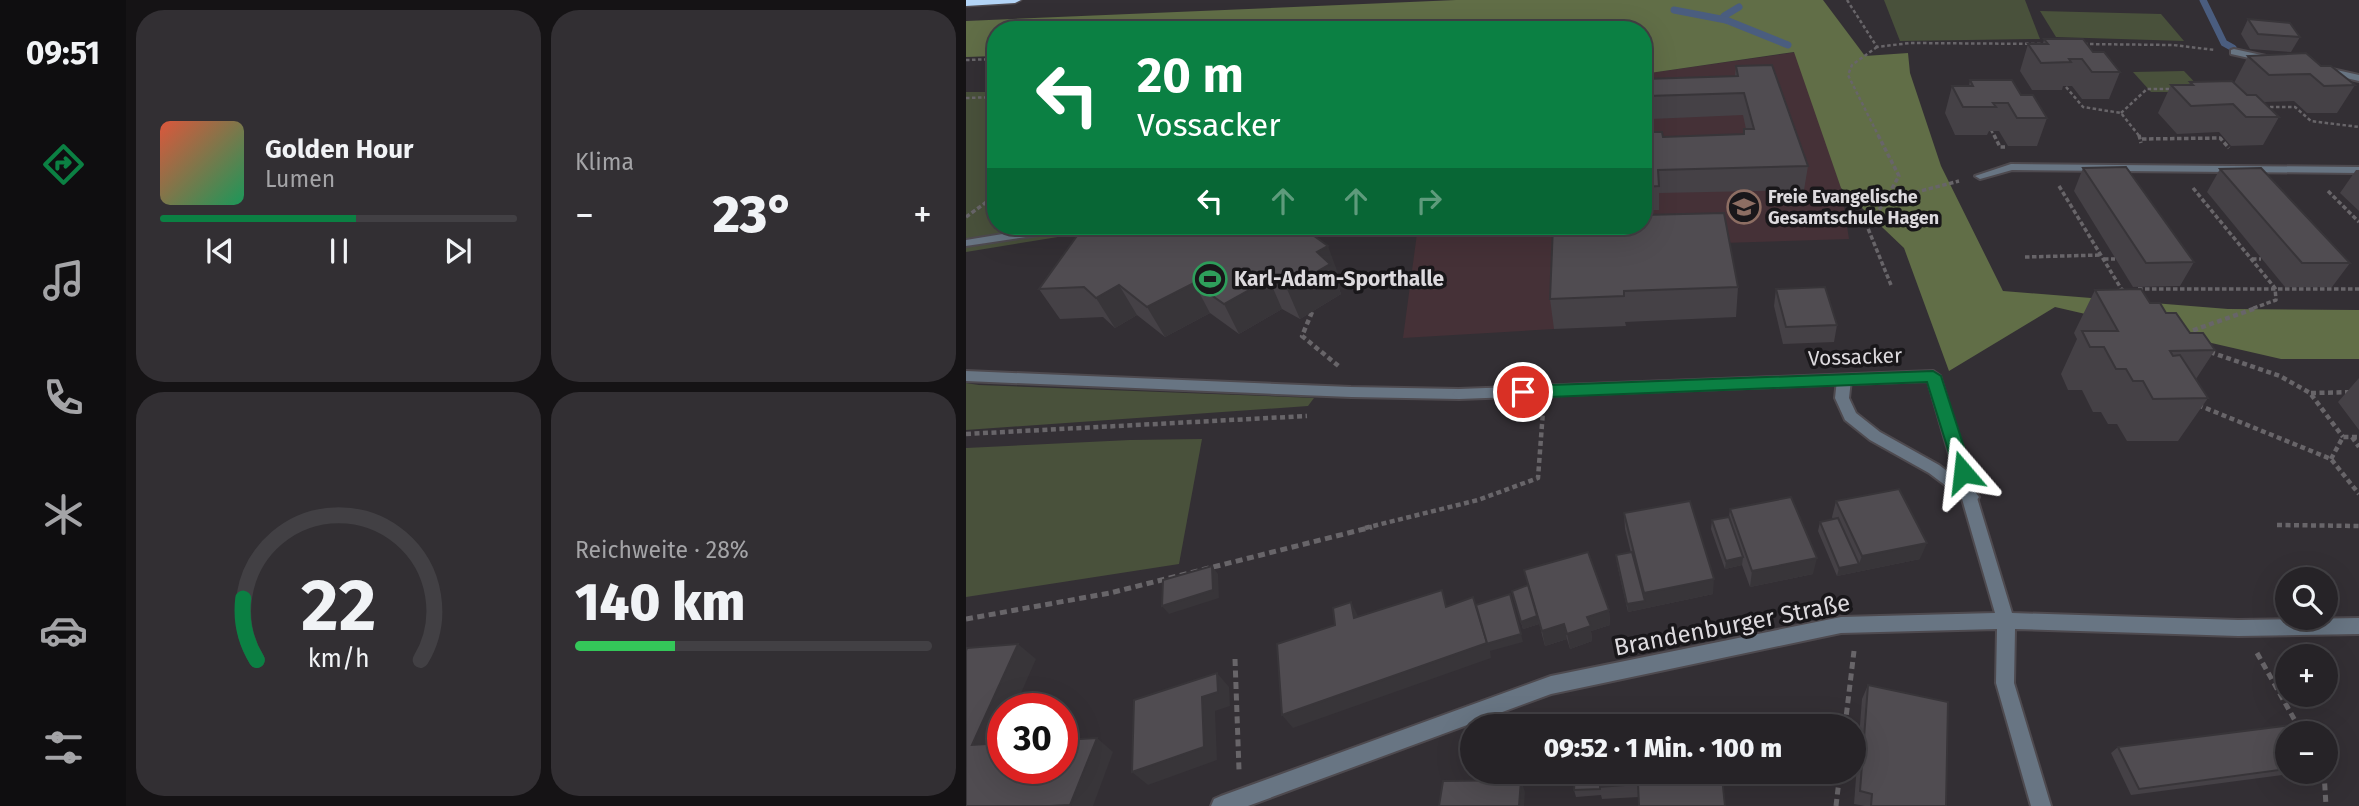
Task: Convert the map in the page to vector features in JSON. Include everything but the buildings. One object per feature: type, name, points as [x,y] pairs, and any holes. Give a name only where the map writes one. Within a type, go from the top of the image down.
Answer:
[{"type":"highway","points":[[966,2],[1015,0]]},
{"type":"street","points":[[2234,52],[2284,62]]},
{"type":"street","points":[[2309,67],[2359,78]]},
{"type":"street","points":[[1980,176],[2011,167],[2359,170]]},
{"type":"street","points":[[966,243],[1019,235]]},
{"type":"street","name":"Vossacker","points":[[966,376],[1371,393],[1459,394],[1933,376],[2006,621],[2005,683],[2041,806]]},
{"type":"street","points":[[1844,380],[1842,398],[1850,416],[1875,436],[1934,469],[1971,497]]},
{"type":"street","name":"Brandenburger Straße","points":[[1221,806],[1551,685],[1841,625],[2006,621],[2244,628],[2359,626]]},
{"type":"path","points":[[1847,0],[1877,47]]},
{"type":"path","points":[[1891,285],[1867,226],[1899,176],[1848,75],[1852,65],[1877,47],[1910,43],[2048,44]]},
{"type":"path","points":[[2076,44],[2173,45],[2234,52]]},
{"type":"path","points":[[966,60],[987,59]]},
{"type":"path","points":[[2066,87],[2082,107],[2121,113],[2141,141],[2220,138]]},
{"type":"path","points":[[2121,113],[2147,89],[2185,89]]},
{"type":"path","points":[[966,98],[987,97]]},
{"type":"path","points":[[2259,107],[2295,107],[2311,121],[2359,127]]},
{"type":"path","points":[[1991,131],[1994,136]]},
{"type":"path","points":[[2215,132],[2231,150]]},
{"type":"path","points":[[1886,200],[1980,176]]},
{"type":"path","points":[[2192,186],[2275,288],[2276,300],[2247,312],[2210,321],[2191,331],[2188,335],[2193,344]]},
{"type":"path","points":[[2061,189],[2122,290],[2359,289]]},
{"type":"path","points":[[2337,200],[2359,222]]},
{"type":"path","points":[[966,219],[987,202]]},
{"type":"path","points":[[2074,211],[2085,210]]},
{"type":"path","points":[[2212,212],[2223,211]]},
{"type":"path","points":[[2350,213],[2359,213]]},
{"type":"path","points":[[2025,257],[2115,259]]},
{"type":"path","points":[[2251,259],[2262,259]]},
{"type":"path","points":[[1312,312],[1302,337],[1371,393]]},
{"type":"path","points":[[2200,349],[2280,376],[2310,393],[2343,437]]},
{"type":"path","points":[[966,619],[1110,593],[1478,500],[1538,478],[1544,391]]},
{"type":"path","points":[[2310,393],[2359,392]]},
{"type":"path","points":[[2191,402],[2331,459],[2359,494]]},
{"type":"path","points":[[966,434],[1316,415]]},
{"type":"path","points":[[2343,437],[2359,437]]},
{"type":"path","points":[[2331,459],[2343,437]]},
{"type":"path","points":[[2351,437],[2359,447]]},
{"type":"path","points":[[2277,524],[2359,526]]},
{"type":"path","points":[[1846,714],[1857,624]]},
{"type":"path","points":[[2244,628],[2295,721]]},
{"type":"path","points":[[1235,660],[1241,799]]},
{"type":"path","points":[[1836,806],[1839,784]]},
{"type":"path","points":[[2326,784],[2326,806]]},
{"type":"shaded area","name":"Freie Evangelische Gesamtschule Hagen","points":[[1797,52],[1841,188],[1849,239],[1623,246],[1554,329],[1403,338],[1417,235],[1652,235],[1652,73]]},
{"type":"green space","points":[[1456,0],[1823,0],[1865,56],[1908,53],[1910,73],[1941,166],[2003,291],[2228,309],[2359,310],[2359,359],[2281,359],[2055,307],[1949,371],[1904,248],[1841,188],[1794,52],[1652,73],[1652,21],[987,21],[987,56],[966,57],[966,21]]},
{"type":"green space","points":[[1884,0],[2025,0],[2040,39],[1900,41]]},
{"type":"green space","points":[[2040,11],[2161,14],[2184,41],[2056,37]]},
{"type":"green space","points":[[2184,71],[2204,92],[2151,92],[2133,72]]},
{"type":"green space","points":[[966,92],[987,92],[987,235],[1065,235],[966,252]]},
{"type":"green space","points":[[966,383],[1314,398],[1308,406],[966,430]]},
{"type":"green space","points":[[1202,439],[1179,564],[966,597],[966,448]]},
{"type":"waterway","points":[[2203,0],[2224,43],[2233,48]]},
{"type":"waterway","points":[[1726,20],[1724,16],[1739,7]]},
{"type":"waterway","points":[[1674,10],[1726,20]]},
{"type":"waterway","points":[[1726,20],[1788,45]]},
{"type":"place","name":"Freie Evangelische Gesamtschule Hagen","points":[[1744,207]]},
{"type":"place","name":"Karl-Adam-Sporthalle","points":[[1210,279]]},
{"type":"route","points":[[1523,392],[1933,376],[1963,472]]}]
